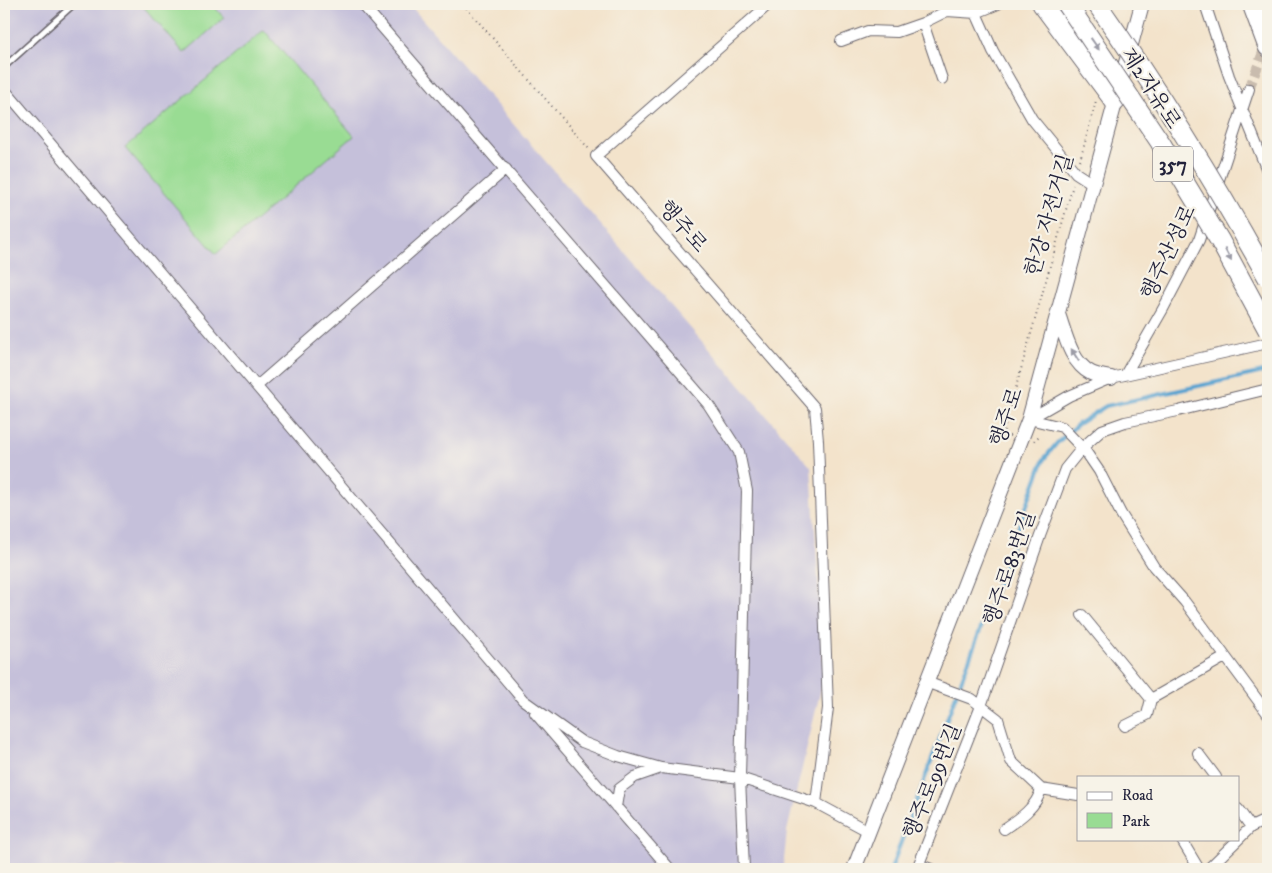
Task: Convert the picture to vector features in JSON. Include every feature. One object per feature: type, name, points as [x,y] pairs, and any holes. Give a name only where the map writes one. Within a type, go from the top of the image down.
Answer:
[{"type":"highway","points":[[1042,4],[1115,102]]},
{"type":"highway","name":"제2자유로","points":[[1067,4],[1165,151],[1220,241],[1268,330]]},
{"type":"highway","name":"제2자유로","points":[[1097,4],[1180,126],[1242,229],[1268,278]]},
{"type":"highway","points":[[1252,4],[1268,47]]},
{"type":"main road","name":"행주로","points":[[854,869],[1029,419],[1142,4]]},
{"type":"main road","points":[[1058,314],[1070,347],[1082,367],[1091,374],[1111,378]]},
{"type":"street","points":[[362,4],[708,404],[739,452],[747,491],[740,778],[744,869]]},
{"type":"street","points":[[596,156],[769,4]]},
{"type":"street","points":[[842,41],[868,31],[897,32],[923,23],[947,11],[976,14],[998,4]]},
{"type":"street","points":[[1205,4],[1229,76],[1268,173]]},
{"type":"street","points":[[976,14],[993,51],[1032,119],[1076,173],[1093,184]]},
{"type":"street","points":[[923,23],[942,78]]},
{"type":"street","points":[[4,89],[523,700],[670,869]]},
{"type":"street","name":"행주산성로","points":[[1125,375],[1163,309],[1199,240],[1249,89]]},
{"type":"street","name":"행주로","points":[[596,156],[815,408],[818,441],[828,708],[816,803]]},
{"type":"street","points":[[257,386],[506,169]]},
{"type":"street","points":[[1029,419],[1069,396],[1111,378],[1268,343]]},
{"type":"street","name":"행주로83번길","points":[[981,706],[1065,469],[1082,448],[1102,430],[1125,422],[1268,389]]},
{"type":"street","points":[[1029,419],[1062,427],[1082,448],[1099,471],[1121,514],[1154,567],[1185,602],[1268,714]]},
{"type":"street","points":[[1082,615],[1151,699]]},
{"type":"street","points":[[1125,726],[1147,715],[1151,699],[1225,657]]},
{"type":"street","name":"행주로99번길","points":[[926,682],[972,699],[998,719],[1011,760],[1041,789]]},
{"type":"street","points":[[523,700],[582,742],[618,756],[661,768],[740,778],[816,803],[868,831]]},
{"type":"street","name":"행주로99번길","points":[[918,867],[981,706]]},
{"type":"street","points":[[1198,753],[1215,776]]},
{"type":"street","points":[[616,807],[619,789],[635,777],[661,768]]},
{"type":"street","points":[[1004,830],[1039,799],[1041,789],[1077,795]]},
{"type":"street","points":[[1240,812],[1251,827]]},
{"type":"street","points":[[1240,838],[1251,827],[1268,818]]},
{"type":"street","points":[[1182,840],[1199,869]]},
{"type":"street","points":[[1208,869],[1238,840]]},
{"type":"street","points":[[918,867],[931,869]]},
{"type":"lane","points":[[4,67],[74,4]]},
{"type":"path","points":[[463,4],[596,156]]},
{"type":"path","name":"한강 자전거길","points":[[1003,433],[1086,141],[1100,82]]},
{"type":"shaded area","points":[[4,4],[409,4],[811,467],[824,676],[787,831],[783,869],[4,869]]},
{"type":"green space","points":[[141,4],[212,4],[224,18],[184,53]]},
{"type":"green space","points":[[264,30],[354,136],[216,254],[125,148]]},
{"type":"waterway","points":[[891,869],[1044,459],[1057,443],[1078,424],[1106,406],[1268,371]]},
{"type":"tunnel","points":[[1249,89],[1267,42]]}]
